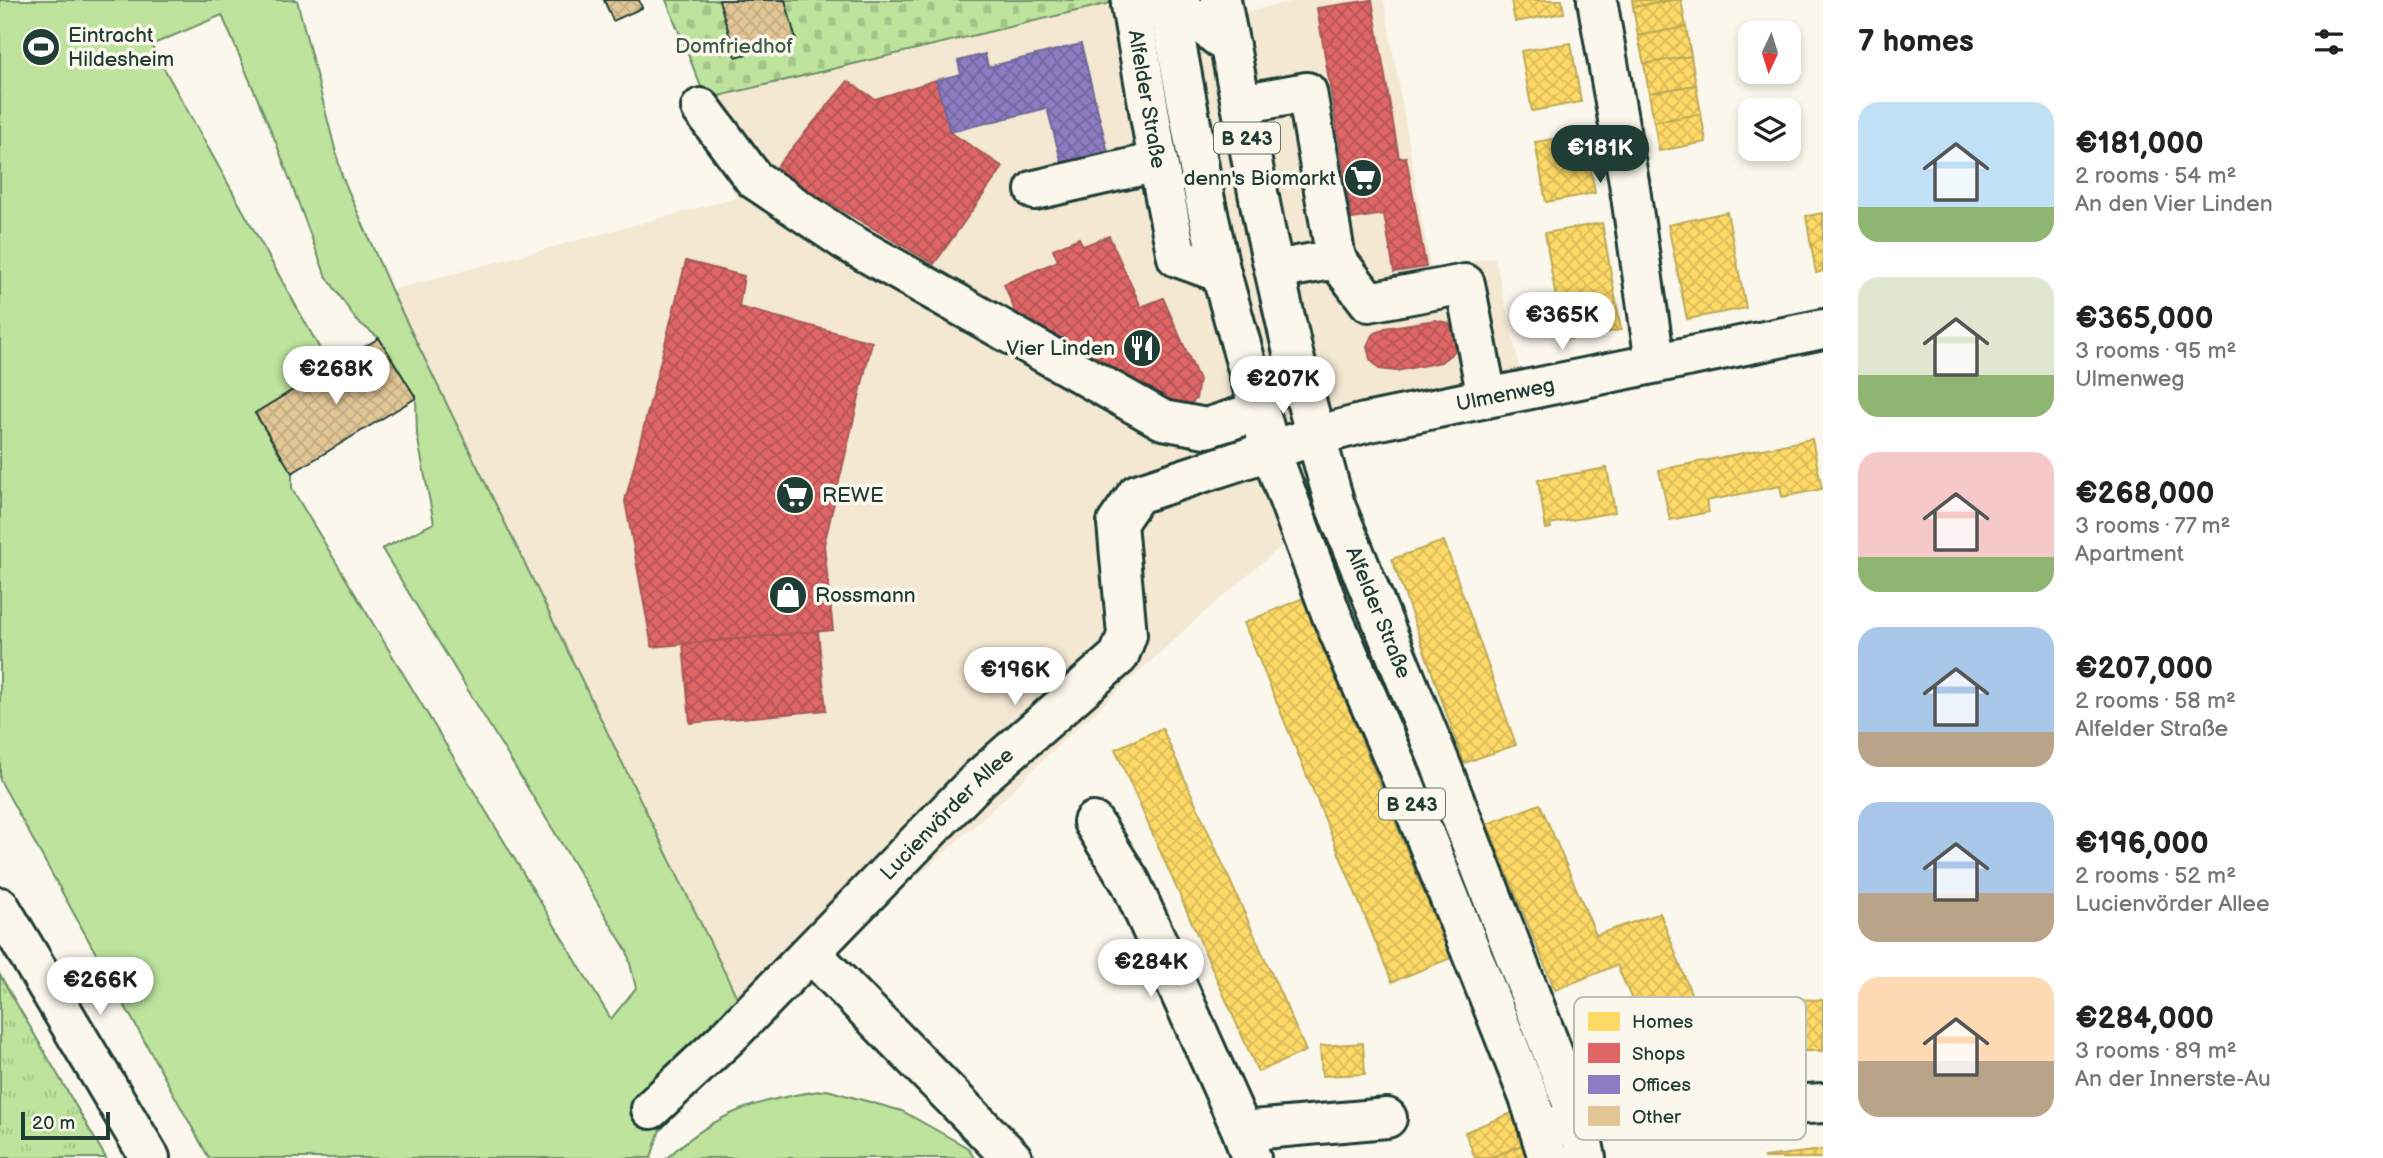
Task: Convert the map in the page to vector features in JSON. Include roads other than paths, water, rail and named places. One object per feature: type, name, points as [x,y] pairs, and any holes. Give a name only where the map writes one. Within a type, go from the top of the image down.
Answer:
[{"type":"street","name":"Alfelder Straße","points":[[1157,0],[1131,5],[1177,257],[1221,273]]},
{"type":"street","name":"Alfelder Straße","points":[[1169,0],[1230,47]]},
{"type":"street","name":"Alfelder Straße","points":[[1169,0],[1221,273],[1271,452],[1332,616],[1407,791],[1545,1145]]},
{"type":"street","name":"Alfelder Straße","points":[[1221,0],[1275,270],[1315,436],[1335,505],[1442,768],[1574,1108]]},
{"type":"street","points":[[1597,0],[1629,182],[1655,362]]},
{"type":"street","points":[[1241,104],[1307,92],[1336,259],[1369,302],[1465,284],[1487,398]]},
{"type":"street","points":[[701,108],[754,180],[846,241],[1163,420],[1206,428],[1259,411]]},
{"type":"street","points":[[1035,190],[1158,162]]},
{"type":"street","points":[[1275,270],[1336,259]]},
{"type":"street","name":"Ulmenweg","points":[[1271,452],[1315,436],[1365,423],[1823,329]]},
{"type":"street","name":"Lucienvörder Allee","points":[[651,1109],[729,1036],[980,778],[1119,656],[1127,635],[1116,523],[1137,494],[1271,452]]},
{"type":"street","points":[[1093,822],[1131,883],[1247,1144],[1387,1118]]},
{"type":"street","points":[[0,907],[150,1158]]},
{"type":"street","points":[[811,953],[1012,1158]]},
{"type":"street","points":[[1545,1145],[1574,1121]]},
{"type":"street","name":"Alfelder Straße","points":[[1582,1140],[1586,1158]]},
{"type":"place","name":"Eintracht Hildesheim","points":[[41,47]]},
{"type":"place","name":"denn's Biomarkt","points":[[1363,178]]},
{"type":"place","name":"Vier Linden","points":[[1142,348]]},
{"type":"place","name":"REWE","points":[[795,495]]},
{"type":"place","name":"Rossmann","points":[[788,595]]},
{"type":"park label","name":"Domfriedhof","points":[[734,46]]}]
